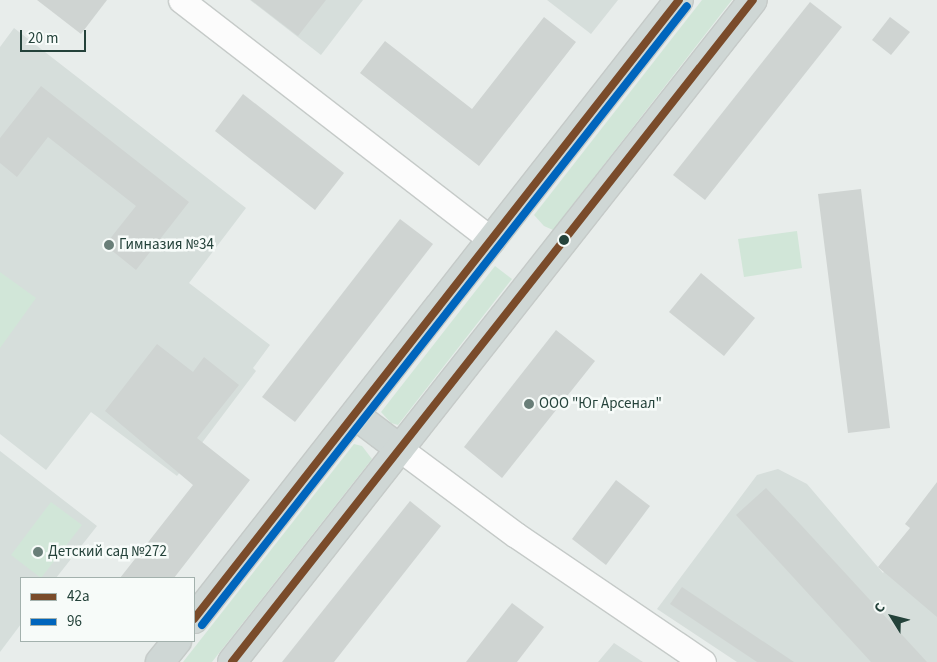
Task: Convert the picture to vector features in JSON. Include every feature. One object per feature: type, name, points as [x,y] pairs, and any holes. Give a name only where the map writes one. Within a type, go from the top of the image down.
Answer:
[{"type":"main road","points":[[195,618],[679,0]]},
{"type":"main road","points":[[232,662],[753,0]]},
{"type":"main road","points":[[355,415],[400,449]]},
{"type":"main road","points":[[160,662],[176,642]]},
{"type":"street","points":[[181,0],[492,240]]},
{"type":"street","points":[[400,449],[516,535],[703,662]]},
{"type":"shaded area","points":[[250,0],[363,0],[321,55]]},
{"type":"shaded area","points":[[547,0],[618,0],[591,34]]},
{"type":"shaded area","name":"Гимназия №34","points":[[14,28],[246,208],[189,283],[270,345],[253,368],[256,371],[177,476],[91,412],[46,470],[0,434],[0,47]]},
{"type":"shaded area","name":"Детский сад №272","points":[[0,451],[97,526],[57,577],[20,577],[20,625],[0,652]]},
{"type":"shaded area","points":[[778,469],[807,484],[883,573],[906,543],[937,568],[937,662],[737,662],[657,609],[757,475]]},
{"type":"shaded area","points":[[614,643],[643,662],[598,662]]},
{"type":"green space","points":[[702,0],[732,0],[553,230],[544,226],[534,215]]},
{"type":"green space","points":[[797,231],[802,268],[744,277],[738,239]]},
{"type":"green space","points":[[495,266],[512,279],[398,425],[391,423],[381,412]]},
{"type":"green space","points":[[0,272],[36,298],[0,348]]},
{"type":"green space","points":[[354,444],[362,446],[372,459],[212,662],[183,662]]},
{"type":"green space","points":[[51,502],[82,525],[42,577],[11,555]]},
{"type":"building","points":[[37,0],[107,0],[81,34]]},
{"type":"building","points":[[251,0],[326,0],[298,36]]},
{"type":"building","points":[[810,2],[842,27],[705,200],[673,175]]},
{"type":"building","points":[[544,17],[576,42],[479,166],[360,73],[385,41],[472,109]]},
{"type":"building","points":[[890,17],[910,32],[891,55],[872,40]]},
{"type":"building","points":[[41,86],[189,202],[136,270],[105,245],[136,206],[48,137],[17,177],[0,163],[0,138]]},
{"type":"building","points":[[243,94],[344,173],[315,210],[215,131]]},
{"type":"building","points":[[861,189],[890,428],[848,433],[818,194]]},
{"type":"building","points":[[400,219],[433,244],[295,422],[262,397]]},
{"type":"building","points":[[701,273],[755,318],[724,356],[669,312]]},
{"type":"building","name":"ООО \"Юг Арсенал\"","points":[[556,330],[595,361],[502,478],[464,447]]},
{"type":"building","points":[[157,344],[193,372],[204,357],[239,385],[197,438],[250,480],[175,577],[121,577],[193,485],[105,411]]},
{"type":"building","points":[[616,480],[650,506],[606,565],[572,539]]},
{"type":"building","points":[[937,482],[937,617],[878,567],[910,528],[905,524]]},
{"type":"building","points":[[766,488],[927,662],[871,662],[736,515]]},
{"type":"building","points":[[410,501],[441,526],[334,662],[282,662]]},
{"type":"building","points":[[682,587],[794,662],[757,662],[670,604]]},
{"type":"building","points":[[512,603],[544,627],[517,662],[466,662]]},
{"type":"transit line","name":"42a","points":[[195,618],[679,0]]},
{"type":"transit line","name":"42a","points":[[232,662],[753,0]]},
{"type":"transit line","name":"96","points":[[202,625],[687,6]]},
{"type":"place","name":"Гимназия №34","points":[[109,245]]},
{"type":"place","name":"ООО \"Юг Арсенал\"","points":[[529,404]]},
{"type":"place","name":"Детский сад №272","points":[[38,552]]}]
